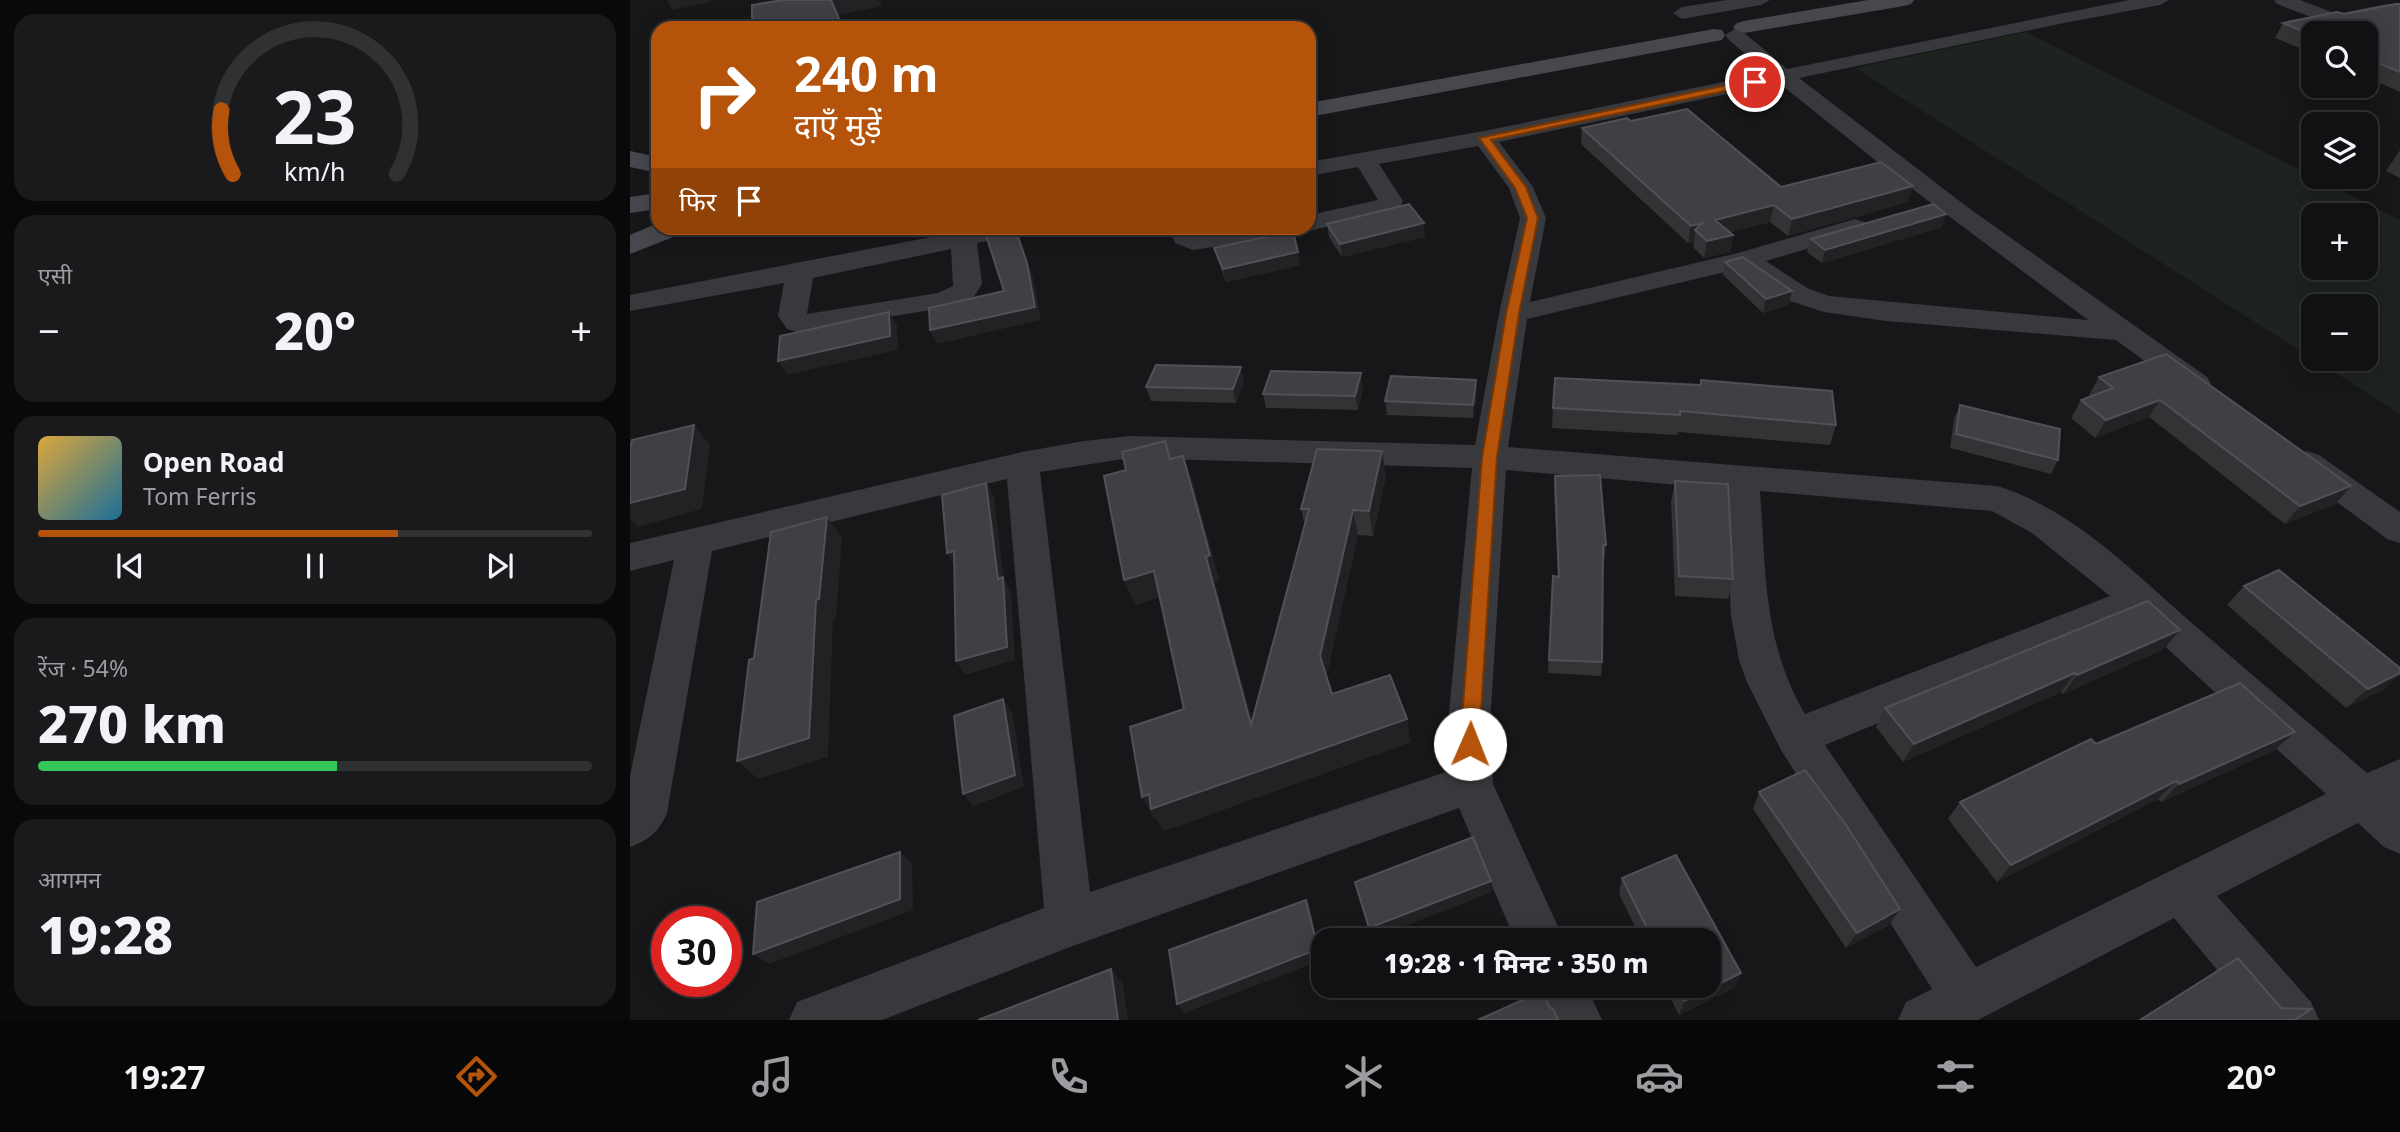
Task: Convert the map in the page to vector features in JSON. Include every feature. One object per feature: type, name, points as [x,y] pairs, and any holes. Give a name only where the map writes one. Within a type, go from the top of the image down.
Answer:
[{"type":"main road","points":[[1316,109],[1720,29],[1851,0]]},
{"type":"main road","points":[[1316,96],[1904,0]]},
{"type":"main road","points":[[630,159],[651,164]]},
{"type":"main road","points":[[630,205],[651,202]]},
{"type":"main road","points":[[630,245],[654,235]]},
{"type":"street","points":[[1663,0],[1682,13],[1720,29],[1945,202],[2212,396]]},
{"type":"street","points":[[1682,13],[1761,0]]},
{"type":"street","points":[[1316,168],[1484,138],[2064,17],[2160,0]]},
{"type":"street","points":[[2283,0],[2335,20],[2388,10],[2400,11]]},
{"type":"street","points":[[1484,138],[1521,187],[1533,218],[1513,314],[1490,457],[1469,724],[1471,785],[1535,928]]},
{"type":"street","points":[[1316,221],[1390,205],[1391,201],[1364,159]]},
{"type":"street","points":[[1919,209],[1945,202]]},
{"type":"street","points":[[1513,314],[1745,259],[1879,221]]},
{"type":"street","points":[[630,303],[982,235]]},
{"type":"street","points":[[1183,235],[1193,242],[1206,242],[1244,235]]},
{"type":"street","points":[[800,272],[792,316],[797,323],[945,300],[963,292],[968,284],[963,239]]},
{"type":"street","points":[[1745,259],[1797,294],[1824,304],[1885,312],[2124,332]]},
{"type":"street","points":[[630,557],[1022,464],[1084,452],[1130,447],[1490,457],[1997,499],[2023,509],[2048,526],[2381,789],[2400,832]]},
{"type":"street","points":[[2290,451],[2400,530]]},
{"type":"street","points":[[1022,464],[1070,923]]},
{"type":"street","points":[[1742,479],[1752,627],[1760,662],[1796,737],[1967,998]]},
{"type":"street","points":[[630,826],[645,813],[696,540]]},
{"type":"street","points":[[1796,737],[2139,600]]},
{"type":"street","points":[[815,1020],[1070,923],[1471,785]]},
{"type":"street","points":[[1924,1020],[2381,789]]},
{"type":"street","points":[[2180,889],[2293,1020]]},
{"type":"street","points":[[1566,998],[1576,1020]]},
{"type":"shaded area","points":[[2026,32],[2301,170],[2301,189],[2338,189],[2366,203],[2301,203],[2301,280],[2378,280],[2378,209],[2400,220],[2400,414],[2332,371],[2378,371],[2378,294],[2301,294],[2301,351],[1855,68]]},
{"type":"building","points":[[783,0],[831,0],[840,21],[753,21],[752,5]]},
{"type":"building","points":[[2400,4],[2400,72],[2378,63],[2378,21],[2301,21],[2301,31],[2283,23],[2337,12],[2344,14]]},
{"type":"building","points":[[1687,109],[1781,187],[1881,162],[1913,186],[1792,219],[1774,205],[1715,220],[1733,235],[1707,241],[1695,230],[1702,223],[1691,226],[1582,128]]},
{"type":"building","points":[[1409,204],[1424,223],[1340,244],[1327,224]]},
{"type":"building","points":[[1933,204],[1946,214],[1825,250],[1811,239]]},
{"type":"building","points":[[986,235],[1017,235],[1027,263],[1035,307],[930,330],[929,308],[1004,291]]},
{"type":"building","points":[[1274,235],[1294,235],[1298,252],[1223,269],[1214,248]]},
{"type":"building","points":[[1743,257],[1792,291],[1766,299],[1725,262]]},
{"type":"building","points":[[889,312],[890,336],[778,361],[780,336]]},
{"type":"building","points":[[2166,354],[2351,486],[2300,506],[2160,400],[2106,420],[2081,400],[2113,388],[2099,377]]},
{"type":"building","points":[[1156,365],[1241,367],[1233,389],[1146,387]]},
{"type":"building","points":[[1271,371],[1361,373],[1355,396],[1263,394]]},
{"type":"building","points":[[1391,376],[1476,380],[1473,405],[1385,401]]},
{"type":"building","points":[[1555,378],[1701,385],[1701,380],[1832,391],[1836,425],[1680,411],[1680,415],[1553,408]]},
{"type":"building","points":[[1960,405],[2060,429],[2058,460],[1956,434]]},
{"type":"building","points":[[694,425],[685,489],[630,503],[632,440]]},
{"type":"building","points":[[1165,441],[1170,459],[1183,456],[1210,555],[1206,557],[1251,725],[1309,509],[1301,509],[1317,449],[1382,451],[1369,511],[1353,510],[1320,656],[1332,694],[1390,675],[1407,719],[1151,809],[1149,794],[1142,797],[1130,727],[1184,709],[1154,571],[1124,580],[1104,476],[1126,470],[1122,452]]},
{"type":"building","points":[[1600,475],[1606,545],[1603,545],[1602,662],[1549,660],[1553,576],[1559,577],[1555,476]]},
{"type":"building","points":[[1675,481],[1728,484],[1733,579],[1679,576]]},
{"type":"building","points":[[986,483],[998,579],[1003,577],[1007,647],[956,661],[954,551],[947,553],[942,495]]},
{"type":"building","points":[[827,517],[819,599],[816,600],[809,738],[737,761],[749,660],[754,658],[771,532]]},
{"type":"building","points":[[2279,570],[2400,668],[2400,673],[2368,689],[2244,586]]},
{"type":"building","points":[[2148,601],[2180,630],[1914,744],[1885,708]]},
{"type":"building","points":[[2240,683],[2295,732],[2179,784],[2176,781],[2011,865],[1960,802],[2091,739],[2096,744]]},
{"type":"building","points":[[1003,699],[1015,775],[963,794],[954,716]]},
{"type":"building","points":[[1805,770],[1846,825],[1900,909],[1857,933],[1759,792]]},
{"type":"building","points":[[1473,837],[1491,881],[1369,928],[1355,882]]},
{"type":"building","points":[[900,852],[900,899],[753,954],[757,902]]},
{"type":"building","points":[[1676,855],[1716,928],[1647,928],[1622,878]]},
{"type":"building","points":[[1306,900],[1313,928],[1311,952],[1177,1004],[1169,950]]},
{"type":"building","points":[[1721,937],[1741,973],[1721,983]]},
{"type":"building","points":[[2238,958],[2281,1008],[2311,1009],[2295,1020],[2140,1020]]},
{"type":"building","points":[[1111,969],[1118,1020],[978,1020]]},
{"type":"building","points":[[1527,998],[1545,998],[1558,1020],[1478,1020]]},
{"type":"route","points":[[1470,744],[1469,724],[1490,457],[1513,314],[1533,218],[1521,187],[1484,138],[1755,82]]}]
